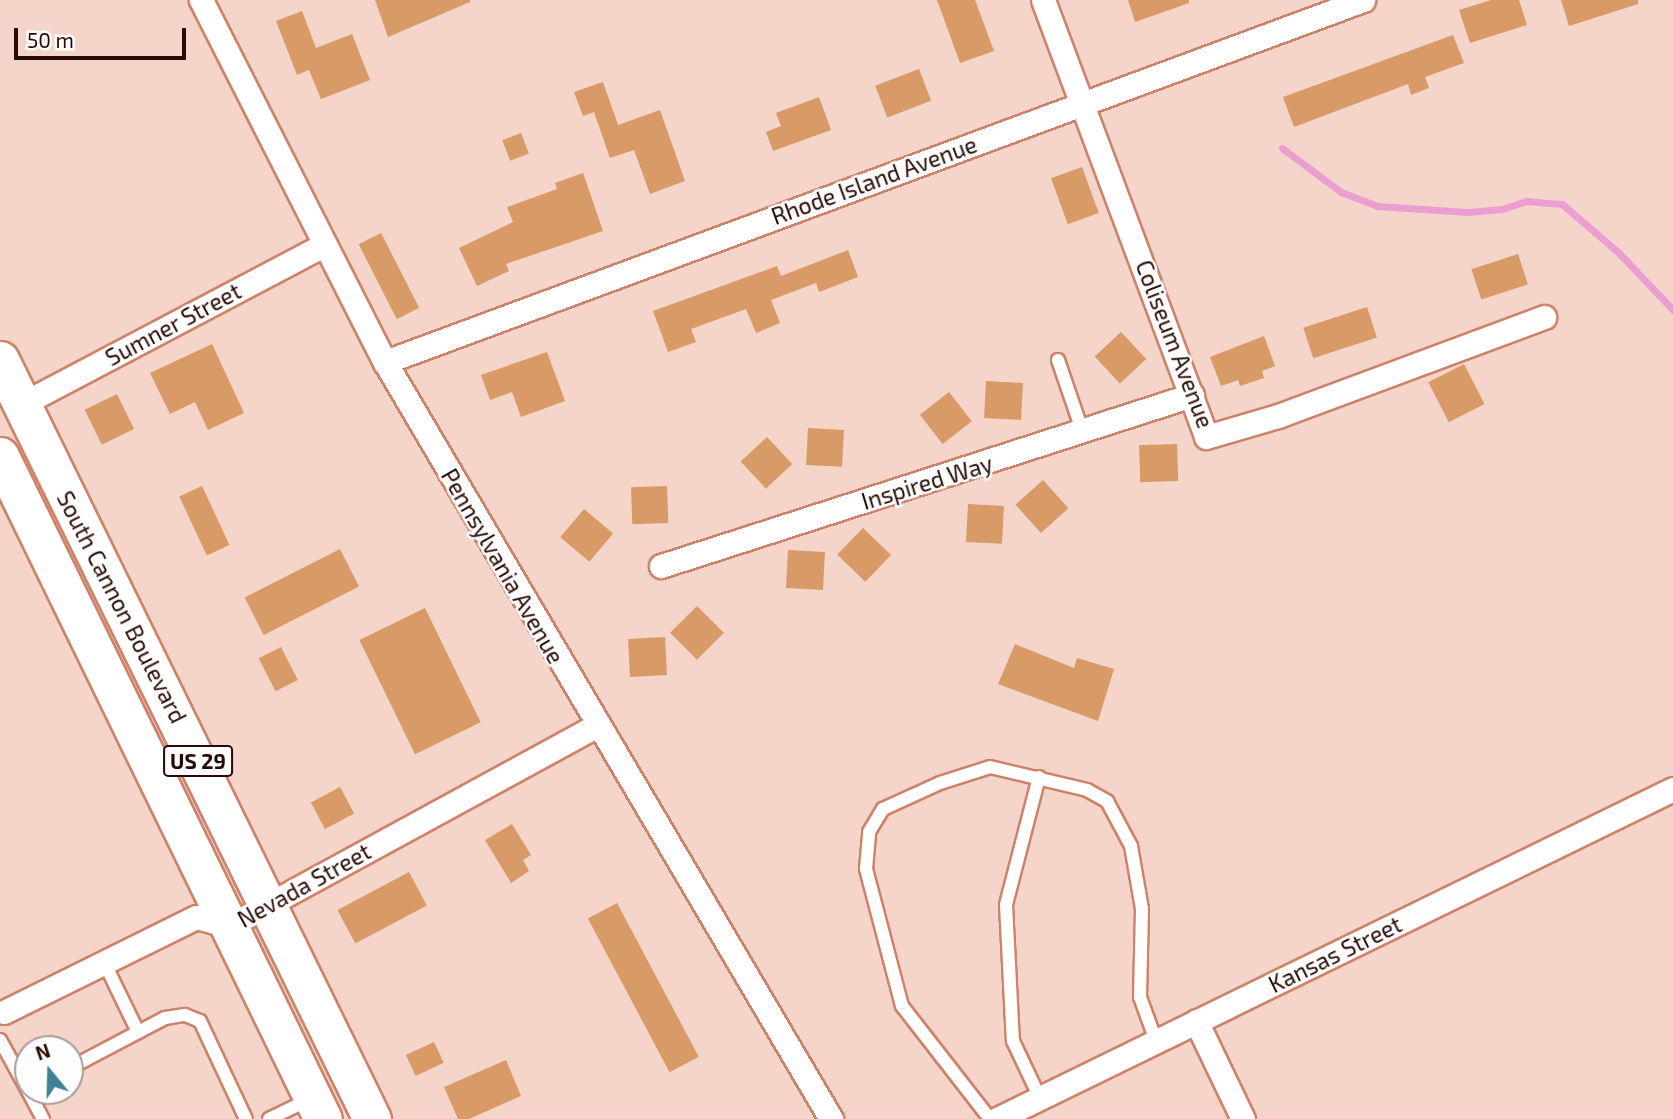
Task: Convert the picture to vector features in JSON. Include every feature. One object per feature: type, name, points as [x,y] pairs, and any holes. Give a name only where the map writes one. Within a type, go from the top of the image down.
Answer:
[{"type":"main road","name":"South Cannon Boulevard","points":[[0,360],[372,1119]]},
{"type":"main road","name":"South Cannon Boulevard","points":[[0,456],[318,1108]]},
{"type":"street","name":"Coliseum Avenue","points":[[1043,0],[1206,437],[1278,416],[1544,317]]},
{"type":"street","name":"Rhode Island Avenue","points":[[385,362],[1363,0]]},
{"type":"street","name":"Pennsylvania Avenue","points":[[204,1],[385,362],[831,1119]]},
{"type":"street","name":"Sumner Street","points":[[22,404],[324,245]]},
{"type":"street","name":"Inspired Way","points":[[661,566],[1192,396]]},
{"type":"street","name":"Nevada Street","points":[[4,1012],[196,917],[229,926],[597,725]]},
{"type":"street","name":"Kansas Street","points":[[998,1119],[1673,789]]},
{"type":"street","points":[[1196,1021],[1243,1119]]},
{"type":"lane","points":[[1058,360],[1083,433]]},
{"type":"lane","points":[[990,1119],[902,1006],[866,869],[869,832],[883,809],[940,783],[990,767],[1087,790],[1107,801],[1120,820],[1131,846],[1142,909],[1140,997],[1156,1041]]},
{"type":"lane","points":[[1039,777],[1006,905],[1013,1041],[1040,1098]]},
{"type":"lane","points":[[104,962],[138,1032]]},
{"type":"lane","points":[[84,1061],[166,1018],[185,1015],[200,1021],[246,1119]]},
{"type":"lane","points":[[0,1040],[14,1065]]},
{"type":"lane","points":[[269,1119],[318,1108]]},
{"type":"building","points":[[375,0],[470,0],[470,2],[388,37]]},
{"type":"building","points":[[937,0],[975,0],[994,51],[960,63]]},
{"type":"building","points":[[1128,0],[1189,0],[1189,3],[1135,22]]},
{"type":"building","points":[[1491,0],[1519,0],[1527,25],[1470,43],[1459,10]]},
{"type":"building","points":[[1561,0],[1638,0],[1638,4],[1569,26]]},
{"type":"building","points":[[302,11],[316,48],[352,34],[370,80],[321,99],[309,70],[297,75],[276,21]]},
{"type":"building","points":[[1453,35],[1464,63],[1425,77],[1429,88],[1411,95],[1408,84],[1294,127],[1283,97]]},
{"type":"building","points":[[919,69],[931,101],[887,118],[875,86]]},
{"type":"building","points":[[603,82],[618,125],[660,110],[685,181],[650,194],[634,150],[610,158],[594,112],[583,116],[574,92]]},
{"type":"building","points":[[819,97],[831,130],[773,151],[766,132],[781,126],[776,113]]},
{"type":"building","points":[[521,133],[529,154],[510,161],[502,140]]},
{"type":"building","points":[[1082,167],[1099,213],[1068,224],[1051,178]]},
{"type":"building","points":[[583,173],[603,231],[506,264],[509,271],[477,286],[459,248],[513,222],[507,207],[557,189],[555,183]]},
{"type":"building","points":[[381,233],[419,308],[397,319],[359,244]]},
{"type":"building","points":[[848,250],[858,277],[819,292],[816,283],[771,300],[780,323],[756,333],[746,309],[691,329],[696,342],[668,352],[653,311],[777,266],[781,276]]},
{"type":"building","points":[[1518,254],[1528,284],[1481,300],[1471,269]]},
{"type":"building","points":[[1367,307],[1377,337],[1313,358],[1303,328]]},
{"type":"building","points":[[1121,332],[1146,359],[1120,384],[1095,357]]},
{"type":"building","points":[[1264,336],[1275,366],[1262,371],[1264,378],[1240,386],[1238,380],[1221,386],[1210,357]]},
{"type":"building","points":[[212,344],[244,413],[208,430],[195,402],[170,414],[150,373]]},
{"type":"building","points":[[547,352],[565,401],[521,417],[512,392],[490,400],[481,375]]},
{"type":"building","points":[[1464,364],[1484,404],[1449,422],[1428,382]]},
{"type":"building","points":[[986,381],[1023,383],[1021,420],[984,418]]},
{"type":"building","points":[[949,392],[972,421],[943,444],[920,415]]},
{"type":"building","points":[[117,394],[134,429],[102,445],[85,410]]},
{"type":"building","points":[[808,428],[844,430],[842,467],[806,465]]},
{"type":"building","points":[[767,437],[792,464],[766,489],[741,462]]},
{"type":"building","points":[[1177,444],[1178,481],[1140,482],[1139,445]]},
{"type":"building","points":[[1043,480],[1068,508],[1041,533],[1016,505]]},
{"type":"building","points":[[202,486],[229,545],[207,555],[179,497]]},
{"type":"building","points":[[667,486],[668,523],[632,524],[631,487]]},
{"type":"building","points":[[968,504],[1004,506],[1002,544],[966,542]]},
{"type":"building","points":[[584,509],[613,533],[589,562],[560,537]]},
{"type":"building","points":[[863,528],[891,555],[865,582],[837,555]]},
{"type":"building","points":[[340,549],[359,586],[264,635],[245,598]]},
{"type":"building","points":[[788,550],[825,552],[823,590],[786,588]]},
{"type":"building","points":[[697,606],[724,633],[697,660],[670,633]]},
{"type":"building","points":[[425,608],[481,722],[415,754],[359,640]]},
{"type":"building","points":[[665,637],[667,675],[630,677],[628,639]]},
{"type":"building","points":[[1015,644],[1074,668],[1077,658],[1114,669],[1098,721],[998,684]]},
{"type":"building","points":[[281,647],[298,680],[276,691],[259,658]]},
{"type":"building","points":[[340,787],[354,813],[325,829],[311,802]]},
{"type":"building","points":[[512,824],[531,855],[523,860],[529,871],[511,883],[485,840]]},
{"type":"building","points":[[409,872],[427,906],[355,944],[337,910]]},
{"type":"building","points":[[617,903],[699,1057],[670,1072],[588,918]]},
{"type":"building","points":[[434,1042],[444,1063],[416,1076],[406,1055]]},
{"type":"building","points":[[506,1060],[521,1096],[469,1119],[458,1119],[444,1087]]},
{"type":"waterway","points":[[1282,148],[1341,192],[1377,206],[1468,212],[1502,209],[1526,201],[1562,204],[1619,253],[1673,310]]}]
